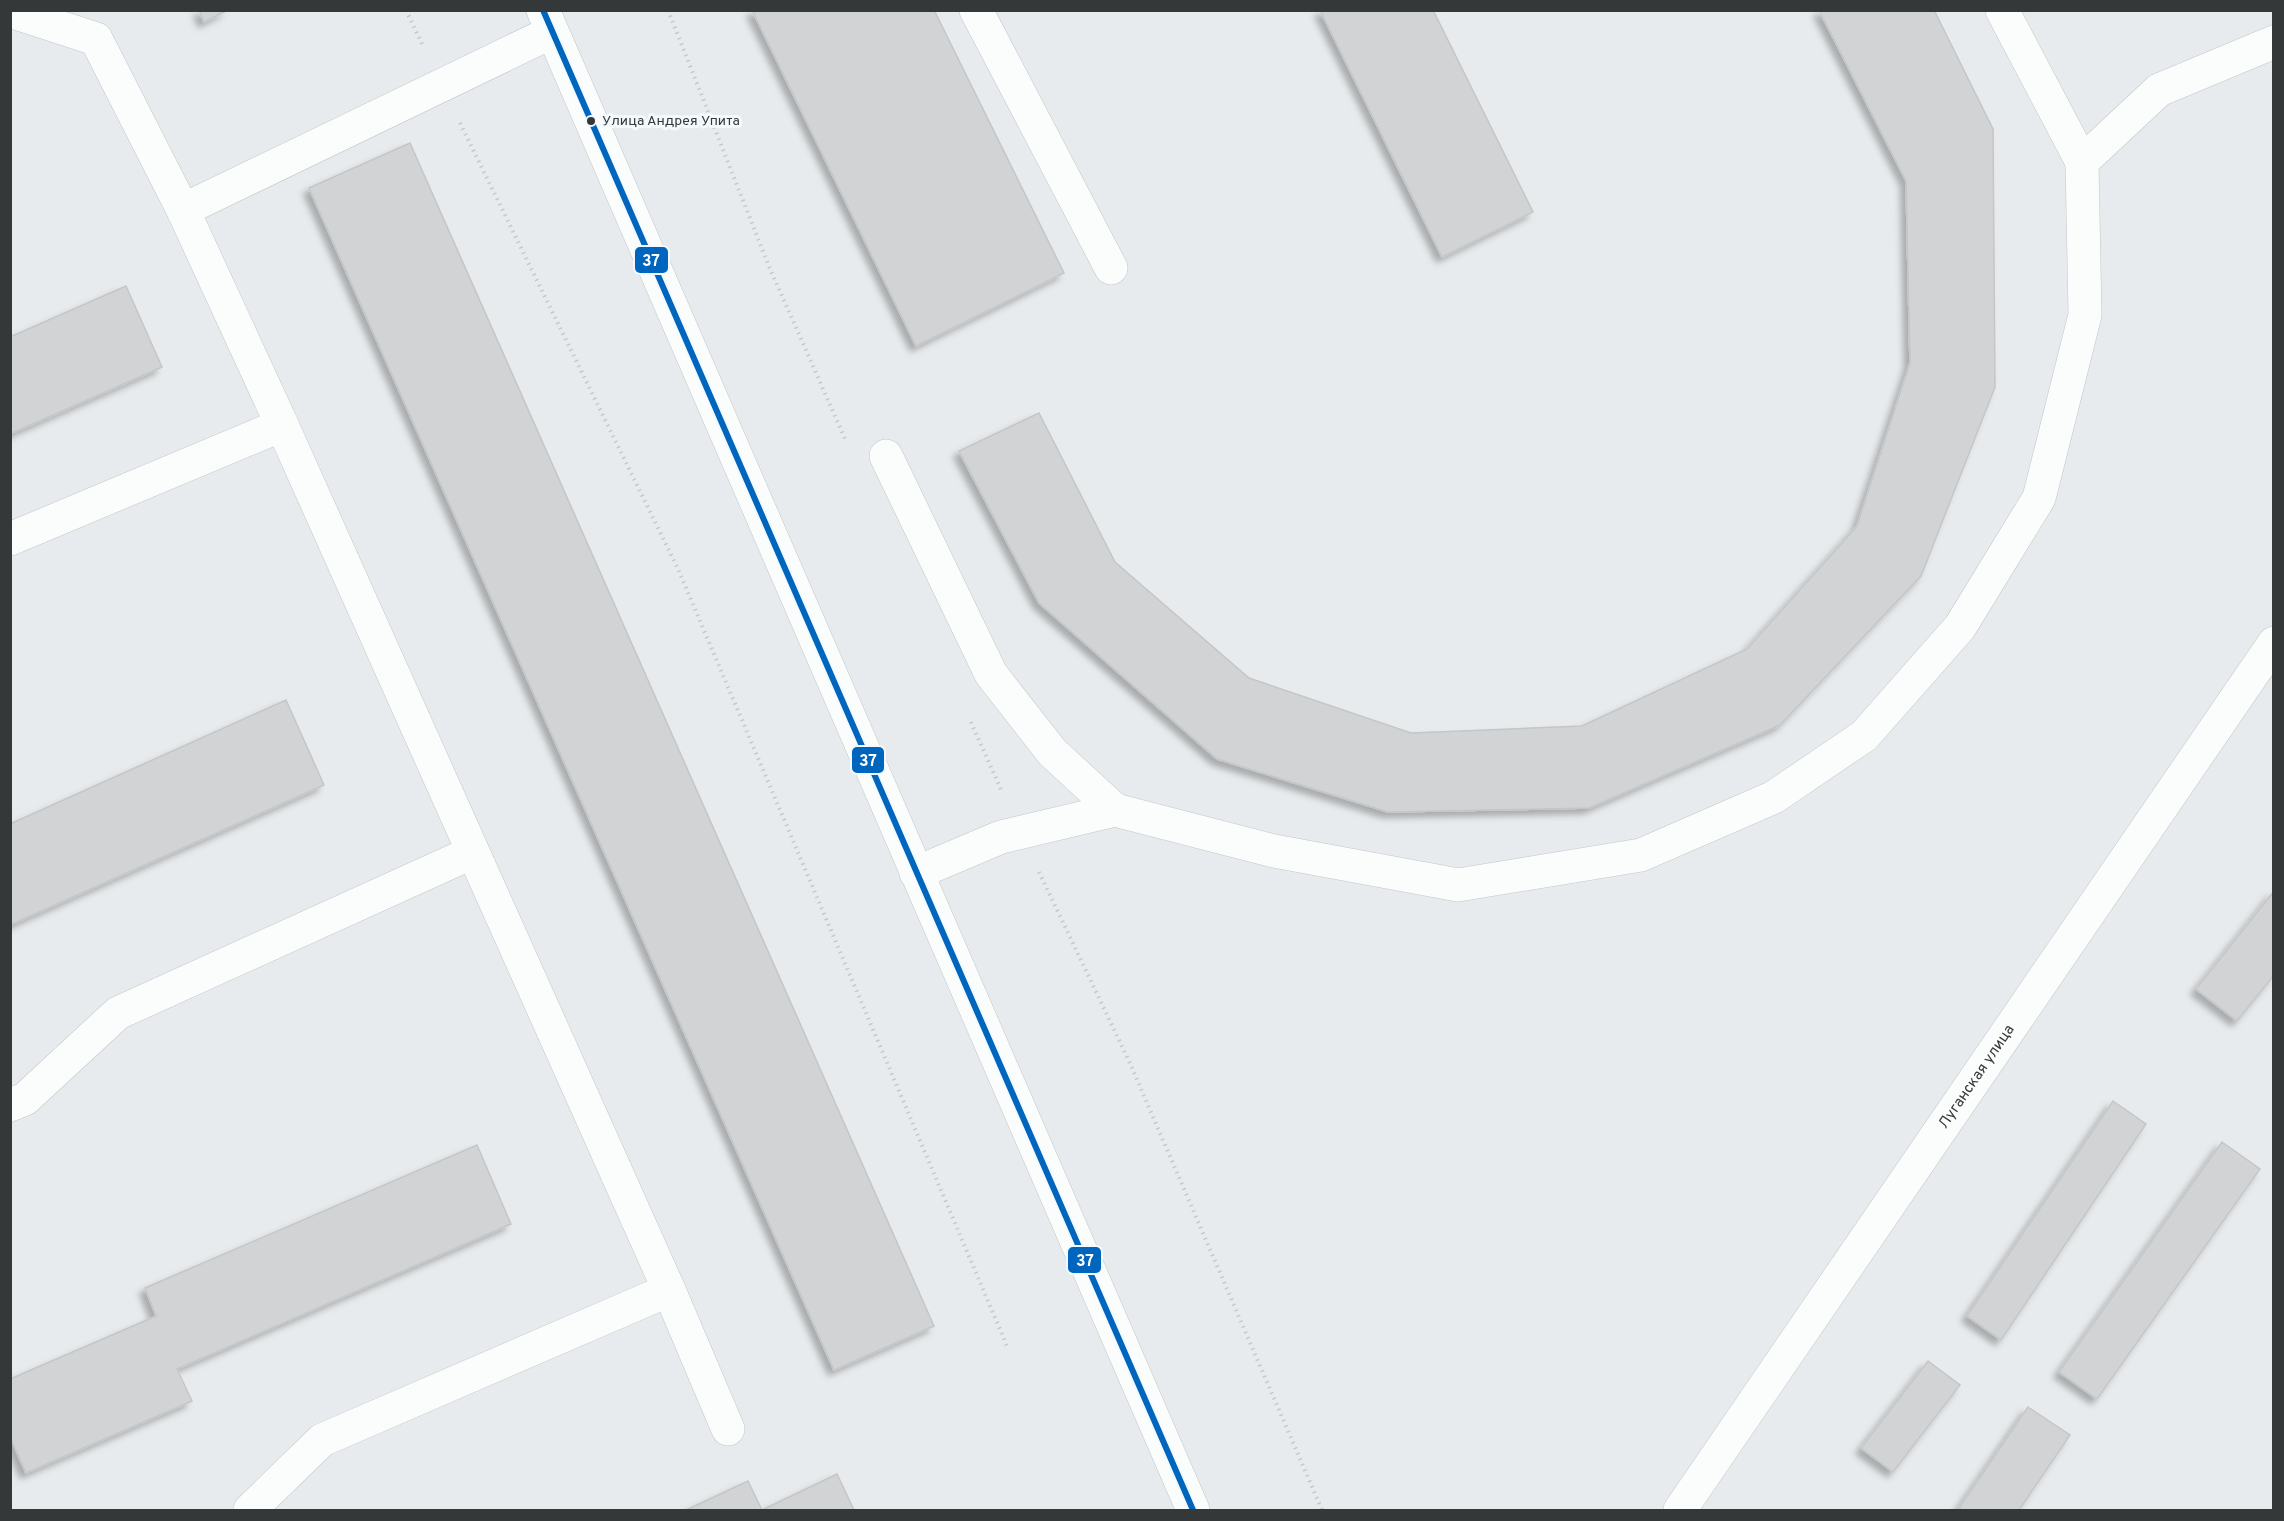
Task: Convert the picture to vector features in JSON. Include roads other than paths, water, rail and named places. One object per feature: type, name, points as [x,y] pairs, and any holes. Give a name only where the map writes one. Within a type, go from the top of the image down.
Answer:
[{"type":"street","points":[[975,10],[1111,268]]},
{"type":"street","points":[[916,873],[1001,837],[1115,810],[1274,850],[1458,885],[1641,855],[1774,797],[1864,736],[1960,627],[2039,498],[2085,315],[2082,162],[2002,10]]},
{"type":"street","points":[[10,11],[96,39],[183,210],[282,425],[471,853],[669,1290],[728,1429]]},
{"type":"street","points":[[183,210],[442,85],[547,21],[1193,1510]]},
{"type":"street","points":[[2082,162],[2159,90],[2274,42]]},
{"type":"street","points":[[10,539],[282,425]]},
{"type":"street","points":[[886,456],[991,674],[1052,752],[1115,810]]},
{"type":"street","name":"Луганская улица","points":[[1680,1510],[2274,643]]},
{"type":"street","points":[[10,1106],[25,1099],[118,1012],[471,853]]},
{"type":"street","points":[[250,1510],[322,1440],[669,1290]]},
{"type":"place","name":"Улица Андрея Упита","points":[[591,121]]}]
